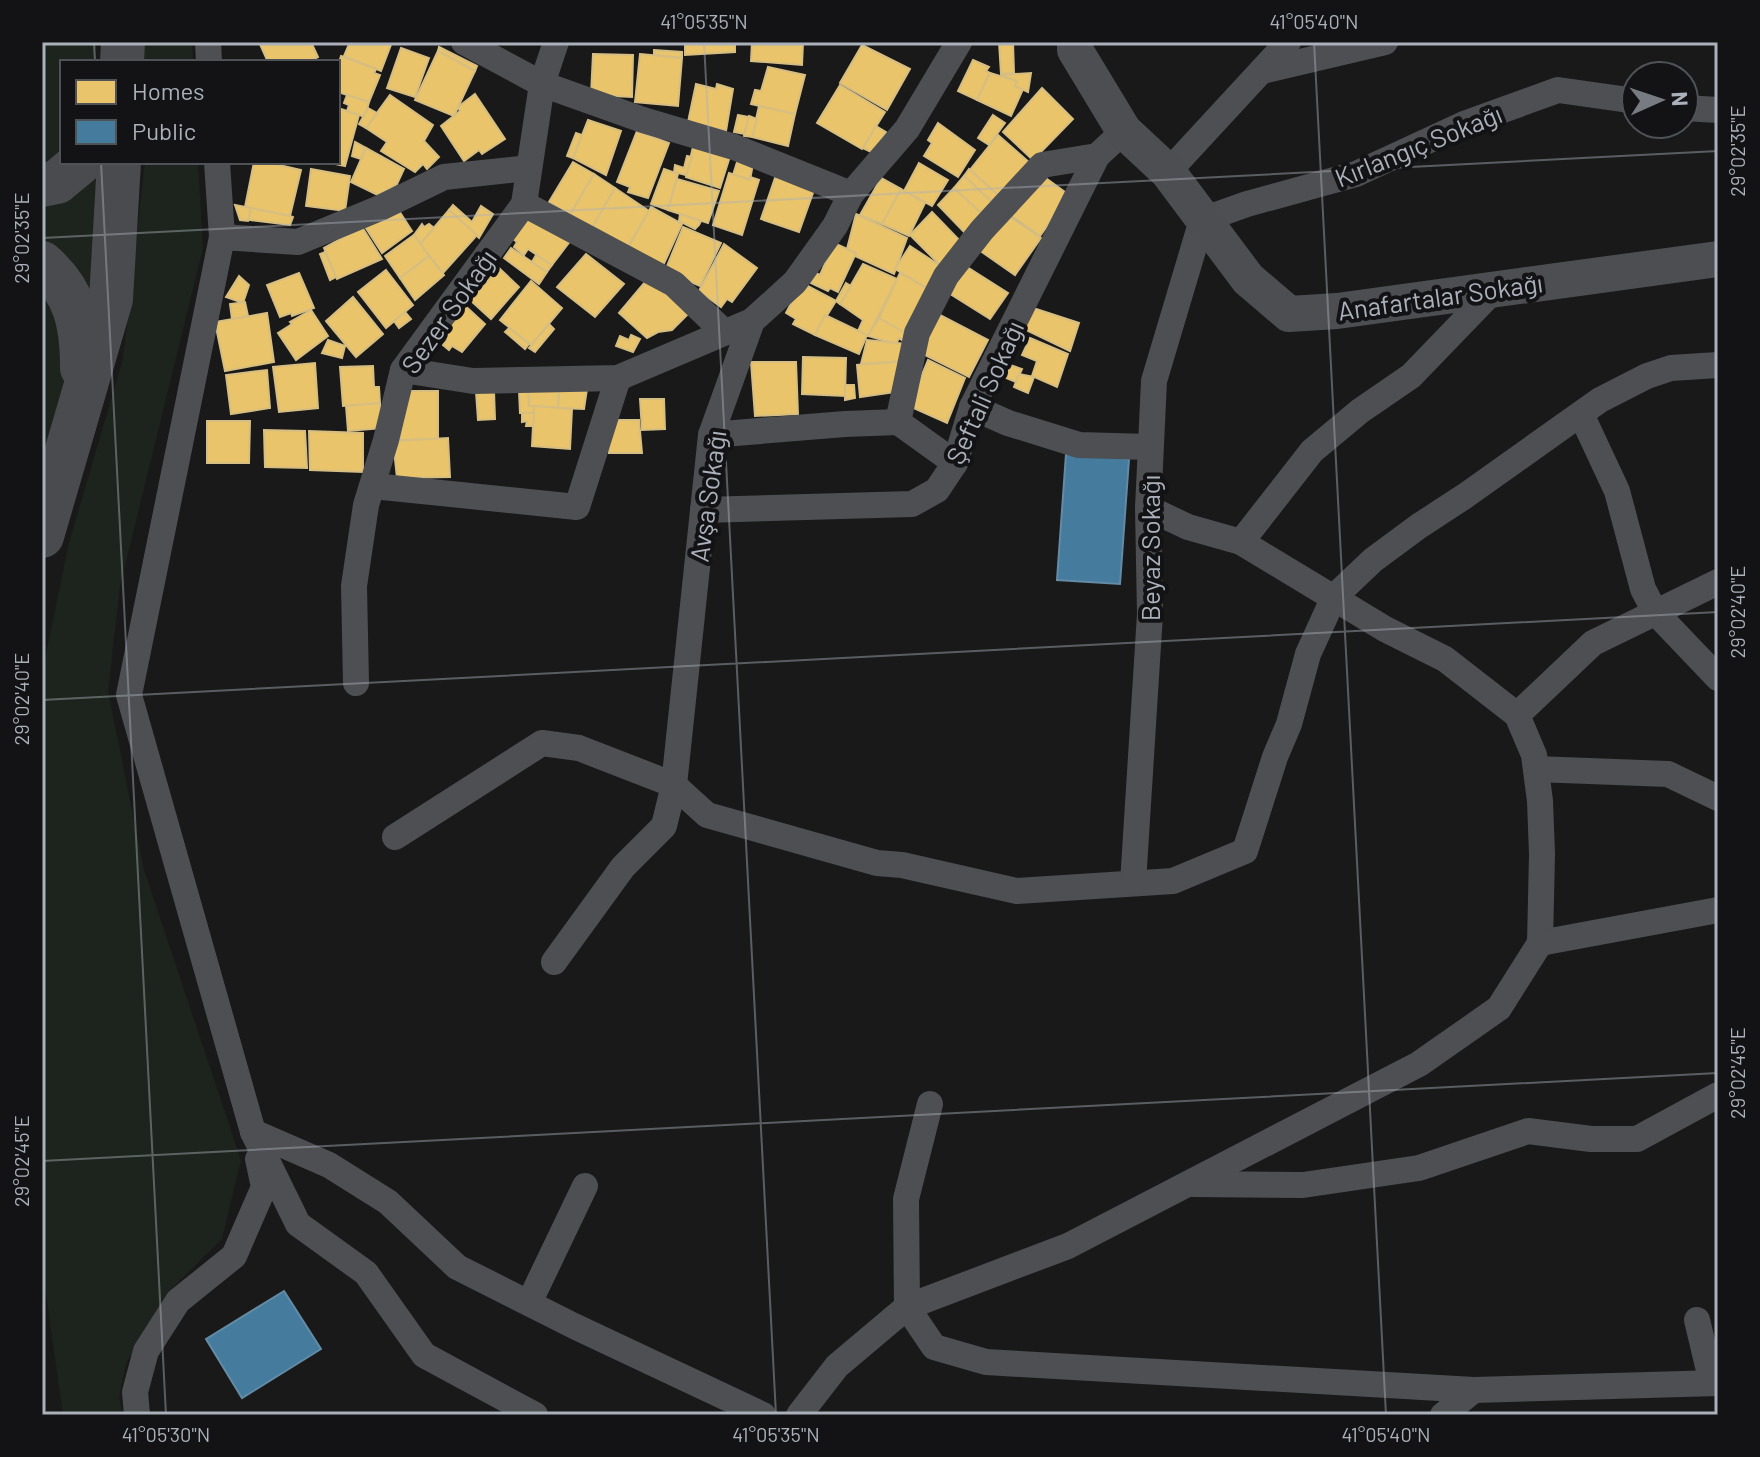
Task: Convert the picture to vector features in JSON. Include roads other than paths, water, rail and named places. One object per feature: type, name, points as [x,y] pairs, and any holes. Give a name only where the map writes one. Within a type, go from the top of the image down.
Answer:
[{"type":"highway","points":[[42,185],[57,182],[79,164]]},
{"type":"highway","points":[[42,536],[111,299],[119,164]]},
{"type":"highway","points":[[42,263],[60,279],[77,311],[83,399]]},
{"type":"main road","name":"Anafartalar Sokağı","points":[[1075,42],[1075,50],[1124,131],[1168,172],[1248,279],[1289,314],[1337,311],[1718,259]]},
{"type":"street","points":[[464,42],[542,84],[643,120],[734,147],[851,194]]},
{"type":"street","name":"Sezer Sokağı","points":[[356,683],[354,586],[366,505],[403,370],[524,204],[542,84],[556,42]]},
{"type":"street","name":"Avşa Sokağı","points":[[554,962],[623,867],[664,826],[674,785],[711,435],[752,321],[795,282],[835,226],[851,194],[907,129],[959,42]]},
{"type":"street","points":[[1168,172],[1288,42]]},
{"type":"street","points":[[1262,71],[1385,42]]},
{"type":"street","name":"Kırlangıç Sokağı","points":[[1202,220],[1247,204],[1356,174],[1464,124],[1558,90],[1620,99]]},
{"type":"street","name":"Şeftali Sokağı","points":[[703,510],[912,504],[937,490],[955,463],[972,407],[1097,156],[1124,131]]},
{"type":"street","points":[[898,422],[917,333],[946,276],[982,230],[1042,165],[1097,156]]},
{"type":"street","points":[[137,1415],[135,1392],[146,1351],[178,1301],[234,1256],[264,1187],[253,1132],[129,695],[222,237],[217,164]]},
{"type":"street","points":[[222,237],[298,242],[444,177],[529,168]]},
{"type":"street","points":[[524,204],[674,284],[723,331]]},
{"type":"street","name":"Beyaz Sokağı","points":[[1133,883],[1150,614],[1149,447],[1154,381],[1202,220]]},
{"type":"street","points":[[1241,542],[1312,451],[1360,411],[1411,376],[1495,289]]},
{"type":"street","points":[[403,370],[473,381],[618,378],[752,321]]},
{"type":"street","points":[[395,837],[542,743],[579,748],[674,785],[707,815],[877,863],[902,865],[1017,891],[1173,881],[1245,851],[1275,757],[1289,724],[1308,654],[1334,597],[1373,560],[1600,400],[1647,376],[1671,368],[1718,365]]},
{"type":"street","points":[[373,486],[577,507],[618,378]]},
{"type":"street","points":[[972,407],[1008,423],[1079,445],[1149,447]]},
{"type":"street","points":[[1581,414],[1617,491],[1643,589],[1655,612],[1718,678]]},
{"type":"street","points":[[711,435],[898,422],[955,463]]},
{"type":"street","points":[[799,1415],[837,1366],[907,1307],[1068,1246],[1419,1064],[1499,1008],[1540,943],[1542,854],[1536,769],[1534,755],[1517,715],[1494,694],[1445,659],[1385,629],[1241,542],[1188,527],[1148,508]]},
{"type":"street","points":[[1517,715],[1593,643],[1718,582]]},
{"type":"street","points":[[1536,769],[1668,774],[1718,798]]},
{"type":"street","points":[[1540,943],[1718,910]]},
{"type":"street","points":[[1189,1184],[1303,1185],[1419,1168],[1528,1131],[1591,1139],[1637,1139],[1718,1095]]},
{"type":"street","points":[[930,1104],[906,1199],[907,1307],[934,1347],[986,1362],[1474,1390],[1715,1383],[1697,1320]]},
{"type":"street","points":[[253,1132],[329,1165],[388,1202],[457,1267],[763,1415]]},
{"type":"street","points":[[253,1132],[298,1224],[366,1273],[424,1355],[535,1415]]},
{"type":"street","points":[[529,1303],[585,1186]]},
{"type":"street","points":[[1443,1415],[1474,1390]]}]
